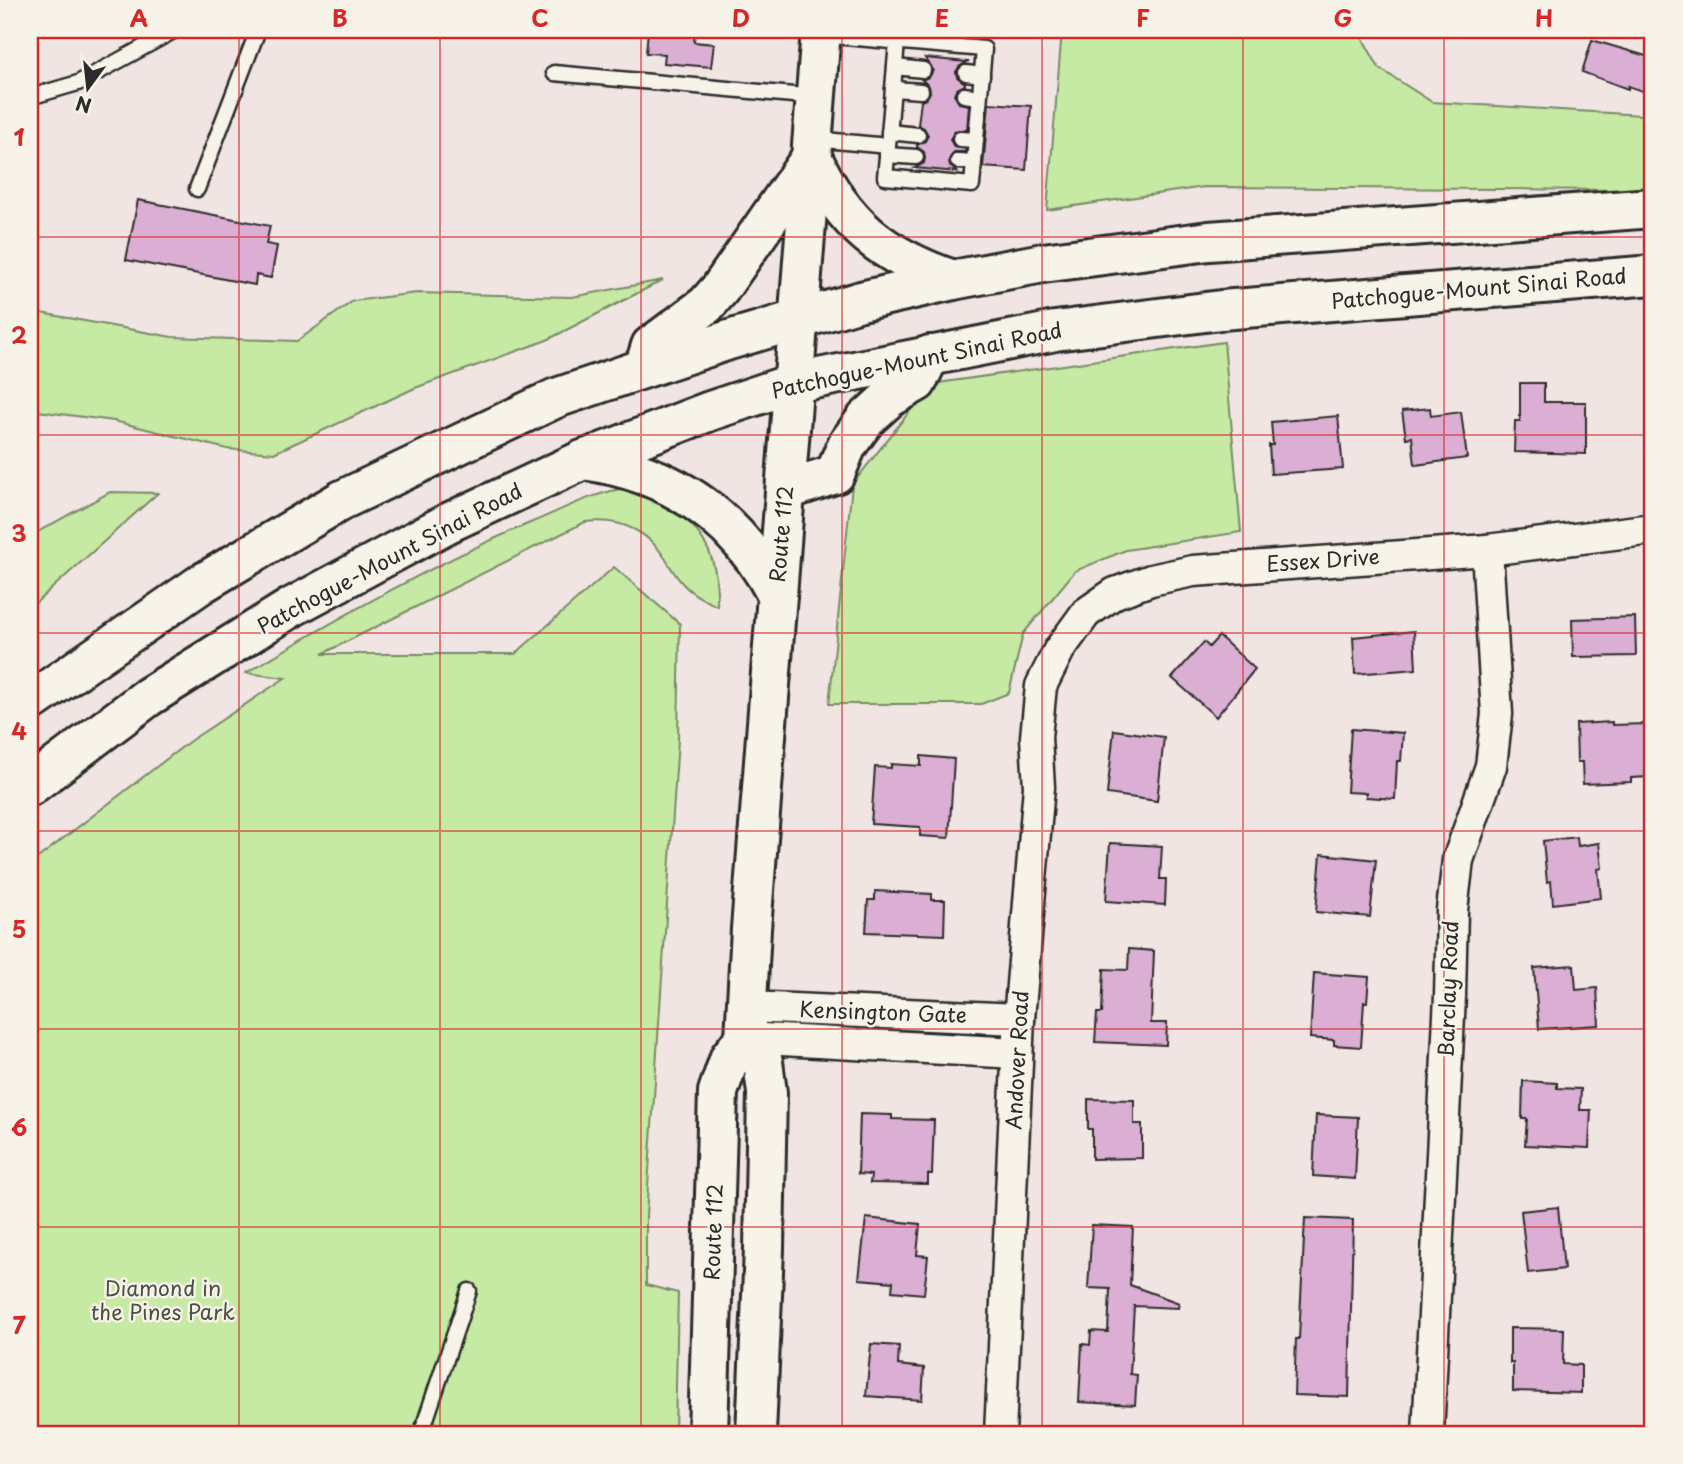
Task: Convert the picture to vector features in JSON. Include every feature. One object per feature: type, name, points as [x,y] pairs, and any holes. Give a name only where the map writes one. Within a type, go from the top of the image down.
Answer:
[{"type":"main road","name":"Route 112","points":[[708,1434],[718,1092],[746,1022],[821,32]]},
{"type":"main road","points":[[812,148],[835,200],[867,236],[902,260],[953,280]]},
{"type":"main road","points":[[644,368],[651,346],[706,305],[720,289],[812,148]]},
{"type":"main road","points":[[30,702],[201,584],[342,500],[556,398],[861,301],[1043,263],[1209,241],[1653,208]]},
{"type":"main road","name":"Patchogue-Mount Sinai Road","points":[[30,786],[148,697],[292,607],[448,523],[583,460],[709,411],[794,383],[1055,331],[1221,310],[1653,275]]},
{"type":"main road","points":[[787,490],[835,474],[848,445],[866,419],[889,398],[917,382],[930,355]]},
{"type":"main road","points":[[583,460],[643,473],[698,502],[722,521],[756,559],[777,595]]},
{"type":"main road","points":[[746,1022],[763,1062],[767,1093],[756,1434]]},
{"type":"street","name":"Essex Drive","points":[[1041,686],[1059,650],[1086,613],[1115,593],[1151,580],[1192,571],[1487,550],[1653,529]]},
{"type":"street","name":"Barclay Road","points":[[1428,1434],[1452,910],[1458,860],[1491,766],[1497,714],[1487,550]]},
{"type":"street","name":"Andover Road","points":[[1000,1434],[1017,1053],[1039,787],[1036,737],[1041,686]]},
{"type":"street","name":"Kensington Gate","points":[[746,1022],[1019,1018]]},
{"type":"street","name":"Kensington Gate","points":[[746,1022],[1017,1053]]},
{"type":"lane","points":[[30,97],[78,83],[175,30]]},
{"type":"lane","points":[[197,189],[258,30]]},
{"type":"lane","points":[[821,32],[984,49],[972,185],[885,177],[897,42]]},
{"type":"lane","points":[[895,67],[923,70]]},
{"type":"lane","points":[[554,73],[816,97]]},
{"type":"lane","points":[[966,73],[982,75]]},
{"type":"lane","points":[[893,89],[921,91]]},
{"type":"lane","points":[[964,95],[979,97]]},
{"type":"lane","points":[[812,148],[888,144],[918,135]]},
{"type":"lane","points":[[960,139],[976,141]]},
{"type":"lane","points":[[888,144],[916,157]]},
{"type":"lane","points":[[958,161],[974,162]]},
{"type":"lane","points":[[421,1434],[469,1291]]},
{"type":"green space","points":[[1062,30],[1358,30],[1379,68],[1432,102],[1642,115],[1653,112],[1653,187],[1627,190],[1204,187],[1047,210]]},
{"type":"green space","points":[[663,280],[547,340],[415,388],[274,453],[227,449],[114,421],[30,410],[30,311],[172,337],[297,341],[353,301],[417,293],[572,297]]},
{"type":"green space","points":[[1224,342],[1241,532],[1126,550],[1075,571],[1023,634],[1009,693],[981,704],[829,704],[852,485],[931,384]]},
{"type":"green space","name":"Diamond in the Pines Park","points":[[620,489],[637,489],[698,514],[689,522],[709,551],[715,571],[717,606],[688,589],[658,548],[640,533],[620,524],[585,522],[322,654],[515,654],[614,567],[680,624],[678,740],[646,1216],[646,1285],[678,1293],[675,1434],[30,1434],[30,864],[190,741],[285,678],[246,673],[350,612],[457,556],[574,504]]},
{"type":"green space","points":[[110,492],[158,493],[30,608],[30,536]]},
{"type":"building","points":[[648,30],[695,32],[694,42],[714,44],[711,67],[664,63],[665,54],[646,53]]},
{"type":"building","points":[[1592,40],[1653,58],[1645,92],[1628,86],[1628,89],[1582,72]]},
{"type":"building","points":[[925,58],[967,62],[956,72],[965,85],[954,94],[959,103],[969,105],[967,130],[955,131],[950,139],[954,147],[966,149],[965,152],[954,152],[949,160],[950,166],[957,172],[915,168],[924,163],[925,158],[924,152],[917,145],[925,141],[928,135],[924,128],[918,125],[921,101],[926,99],[930,92],[929,86],[922,80],[930,76],[933,70]]},
{"type":"building","points":[[989,103],[1031,106],[1026,170],[983,167]]},
{"type":"building","points":[[138,200],[270,226],[266,244],[277,246],[271,278],[256,275],[255,285],[126,260]]},
{"type":"building","points":[[1520,383],[1544,383],[1544,402],[1586,402],[1586,454],[1514,452],[1515,421],[1520,421]]},
{"type":"building","points":[[1430,408],[1431,416],[1461,412],[1467,458],[1415,465],[1412,437],[1406,438],[1402,411]]},
{"type":"building","points":[[1338,416],[1343,469],[1271,474],[1271,422]]},
{"type":"building","points":[[1635,617],[1636,656],[1573,657],[1572,619]]},
{"type":"building","points":[[1414,631],[1416,669],[1355,674],[1353,637]]},
{"type":"building","points":[[1219,636],[1255,669],[1216,717],[1172,678],[1204,642],[1209,647]]},
{"type":"building","points":[[1612,722],[1612,725],[1646,724],[1648,777],[1631,778],[1631,782],[1583,784],[1582,762],[1577,762],[1576,724]]},
{"type":"building","points":[[1351,729],[1403,733],[1401,761],[1397,761],[1395,799],[1366,797],[1366,793],[1347,792]]},
{"type":"building","points":[[1114,730],[1164,737],[1157,801],[1107,794]]},
{"type":"building","points":[[921,756],[954,759],[949,838],[920,836],[920,827],[871,824],[875,767],[891,768],[891,764],[921,766]]},
{"type":"building","points":[[1577,837],[1578,846],[1599,843],[1601,898],[1553,904],[1551,881],[1547,882],[1543,841]]},
{"type":"building","points":[[1110,843],[1162,846],[1160,879],[1166,879],[1165,905],[1106,901]]},
{"type":"building","points":[[1321,854],[1376,860],[1370,917],[1316,912]]},
{"type":"building","points":[[875,891],[932,894],[932,900],[945,900],[944,935],[866,932],[868,900],[875,900]]},
{"type":"building","points":[[1129,949],[1154,951],[1151,1023],[1167,1023],[1166,1045],[1095,1042],[1097,1013],[1102,1013],[1104,969],[1128,970]]},
{"type":"building","points":[[1574,965],[1576,990],[1597,988],[1599,1025],[1539,1029],[1534,968]]},
{"type":"building","points":[[1314,973],[1369,977],[1367,1002],[1364,1002],[1361,1047],[1334,1045],[1334,1040],[1310,1038]]},
{"type":"building","points":[[1523,1081],[1557,1083],[1557,1088],[1581,1089],[1580,1110],[1591,1110],[1589,1148],[1525,1145],[1527,1119],[1522,1119]]},
{"type":"building","points":[[1088,1099],[1134,1100],[1134,1124],[1142,1124],[1142,1158],[1092,1159]]},
{"type":"building","points":[[860,1114],[892,1115],[892,1119],[934,1120],[932,1174],[928,1174],[928,1184],[870,1183],[871,1175],[858,1174]]},
{"type":"building","points":[[1316,1115],[1358,1117],[1355,1179],[1313,1176]]},
{"type":"building","points":[[1558,1207],[1564,1269],[1528,1273],[1521,1211]]},
{"type":"building","points":[[866,1218],[920,1224],[917,1255],[928,1256],[924,1294],[892,1291],[893,1282],[859,1279]]},
{"type":"building","points":[[1305,1218],[1353,1220],[1349,1397],[1294,1395]]},
{"type":"building","points":[[1092,1225],[1133,1227],[1130,1285],[1179,1303],[1178,1308],[1134,1306],[1130,1374],[1137,1375],[1135,1405],[1079,1402],[1082,1344],[1090,1345],[1091,1331],[1108,1332],[1110,1289],[1088,1288]]},
{"type":"building","points":[[1510,1328],[1564,1329],[1563,1364],[1581,1365],[1581,1393],[1513,1391]]},
{"type":"building","points":[[871,1344],[899,1346],[898,1365],[924,1368],[922,1400],[866,1396]]}]
